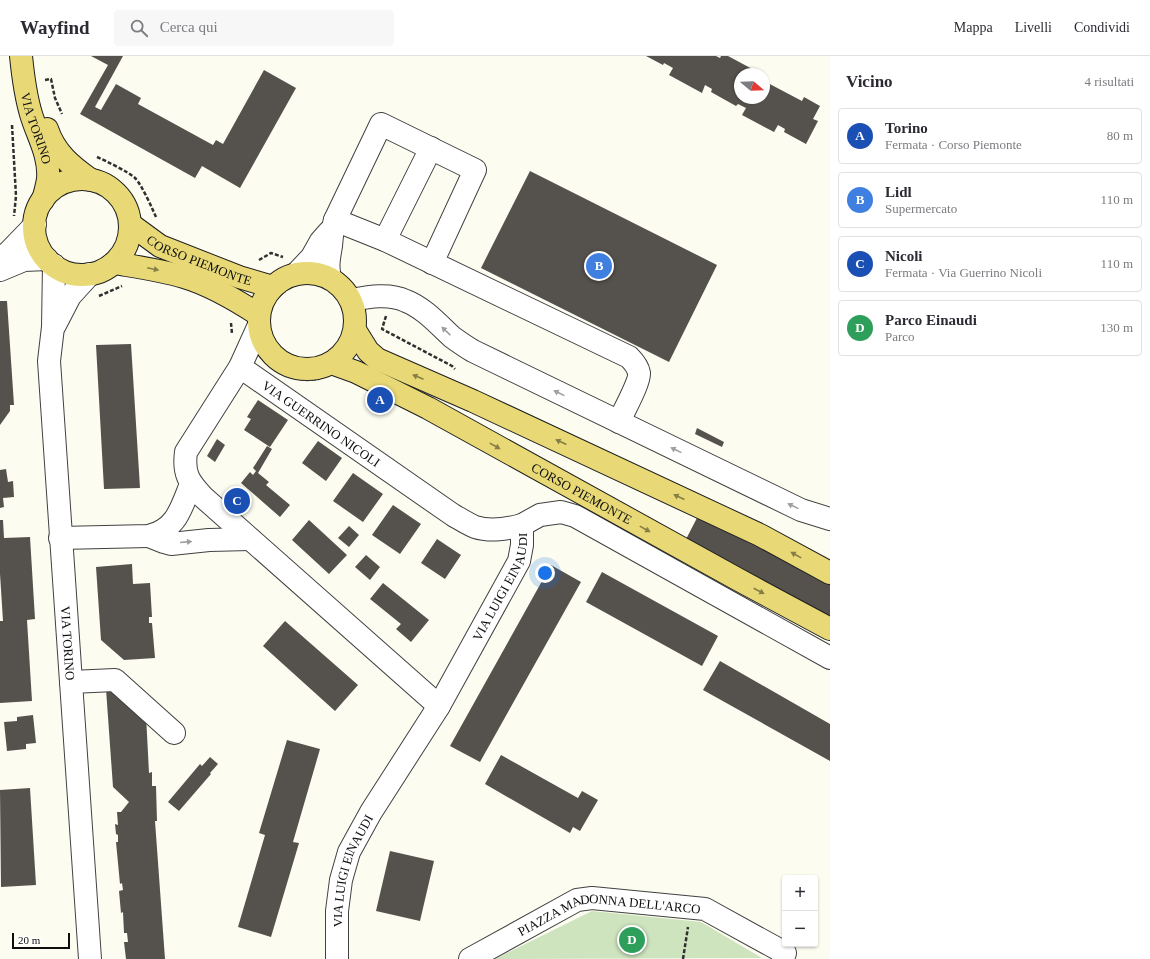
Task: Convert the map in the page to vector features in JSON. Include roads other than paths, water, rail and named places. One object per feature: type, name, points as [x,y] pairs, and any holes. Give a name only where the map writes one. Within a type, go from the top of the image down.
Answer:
[{"type":"main road","name":"VIA TORINO","points":[[21,56],[23,83],[26,96],[31,115],[46,154],[48,178],[43,200]]},
{"type":"main road","name":"VIA TORINO","points":[[33,56],[35,81],[41,110],[51,138],[58,151],[72,167],[91,180]]},
{"type":"main road","points":[[71,180],[91,180],[104,184],[115,192],[122,200],[126,208],[130,224],[128,242],[114,263],[106,268],[90,274],[70,274],[60,270],[41,252],[37,243],[34,224],[43,200],[52,190],[71,180]]},
{"type":"main road","name":"CORSO PIEMONTE","points":[[130,224],[160,246],[239,277],[273,287]]},
{"type":"main road","name":"CORSO PIEMONTE","points":[[114,263],[141,267],[186,278],[223,293],[259,320]]},
{"type":"main road","points":[[291,266],[330,278],[347,292],[354,306],[356,318],[355,330],[349,346],[331,363],[318,368],[302,369],[284,363],[275,357],[263,341],[259,320],[262,303],[273,287],[284,278],[291,266]]},
{"type":"main road","points":[[355,330],[368,351],[378,359],[473,401],[760,535],[830,573]]},
{"type":"main road","name":"CORSO PIEMONTE","points":[[331,363],[356,372],[428,408],[732,577],[830,629]]},
{"type":"street","points":[[291,266],[312,257],[321,241],[333,225],[381,124],[475,170],[432,263]]},
{"type":"street","points":[[385,240],[431,148]]},
{"type":"street","points":[[0,257],[8,253],[34,224]]},
{"type":"street","points":[[333,225],[385,240],[629,357],[637,369],[639,379],[619,422]]},
{"type":"street","points":[[330,278],[327,267],[333,225]]},
{"type":"street","points":[[0,270],[24,260],[50,262]]},
{"type":"street","name":"VIA TORINO","points":[[50,262],[53,327],[49,361],[90,959]]},
{"type":"street","name":"VIA TORINO","points":[[53,327],[70,296],[90,274]]},
{"type":"street","points":[[351,300],[378,296],[405,300],[434,319],[454,338],[472,351],[800,510],[830,520]]},
{"type":"street","points":[[259,320],[240,366],[186,452],[187,478],[203,498],[439,706]]},
{"type":"street","name":"VIA GUERRINO NICOLI","points":[[240,366],[453,515],[475,527],[491,530],[509,529],[522,525]]},
{"type":"street","points":[[60,538],[149,536],[157,534],[171,525],[184,502],[191,484]]},
{"type":"street","name":"VIA LUIGI EINAUDI","points":[[337,959],[337,911],[341,880],[349,852],[371,812],[439,706],[519,561],[522,545],[522,525],[540,515],[561,512],[575,516],[830,658]]},
{"type":"street","points":[[149,536],[171,544],[209,540],[250,539]]},
{"type":"street","points":[[71,682],[115,680],[174,733]]},
{"type":"street","name":"PIAZZA MADONNA DELL'ARCO","points":[[470,959],[577,900],[592,898],[689,906],[705,909],[785,953],[783,959]]},
{"type":"place","name":"Lidl","points":[[599,266]]},
{"type":"place","name":"Torino","points":[[380,400]]},
{"type":"place","name":"Nicoli","points":[[237,501]]},
{"type":"place","name":"Parco Einaudi","points":[[632,940]]}]
